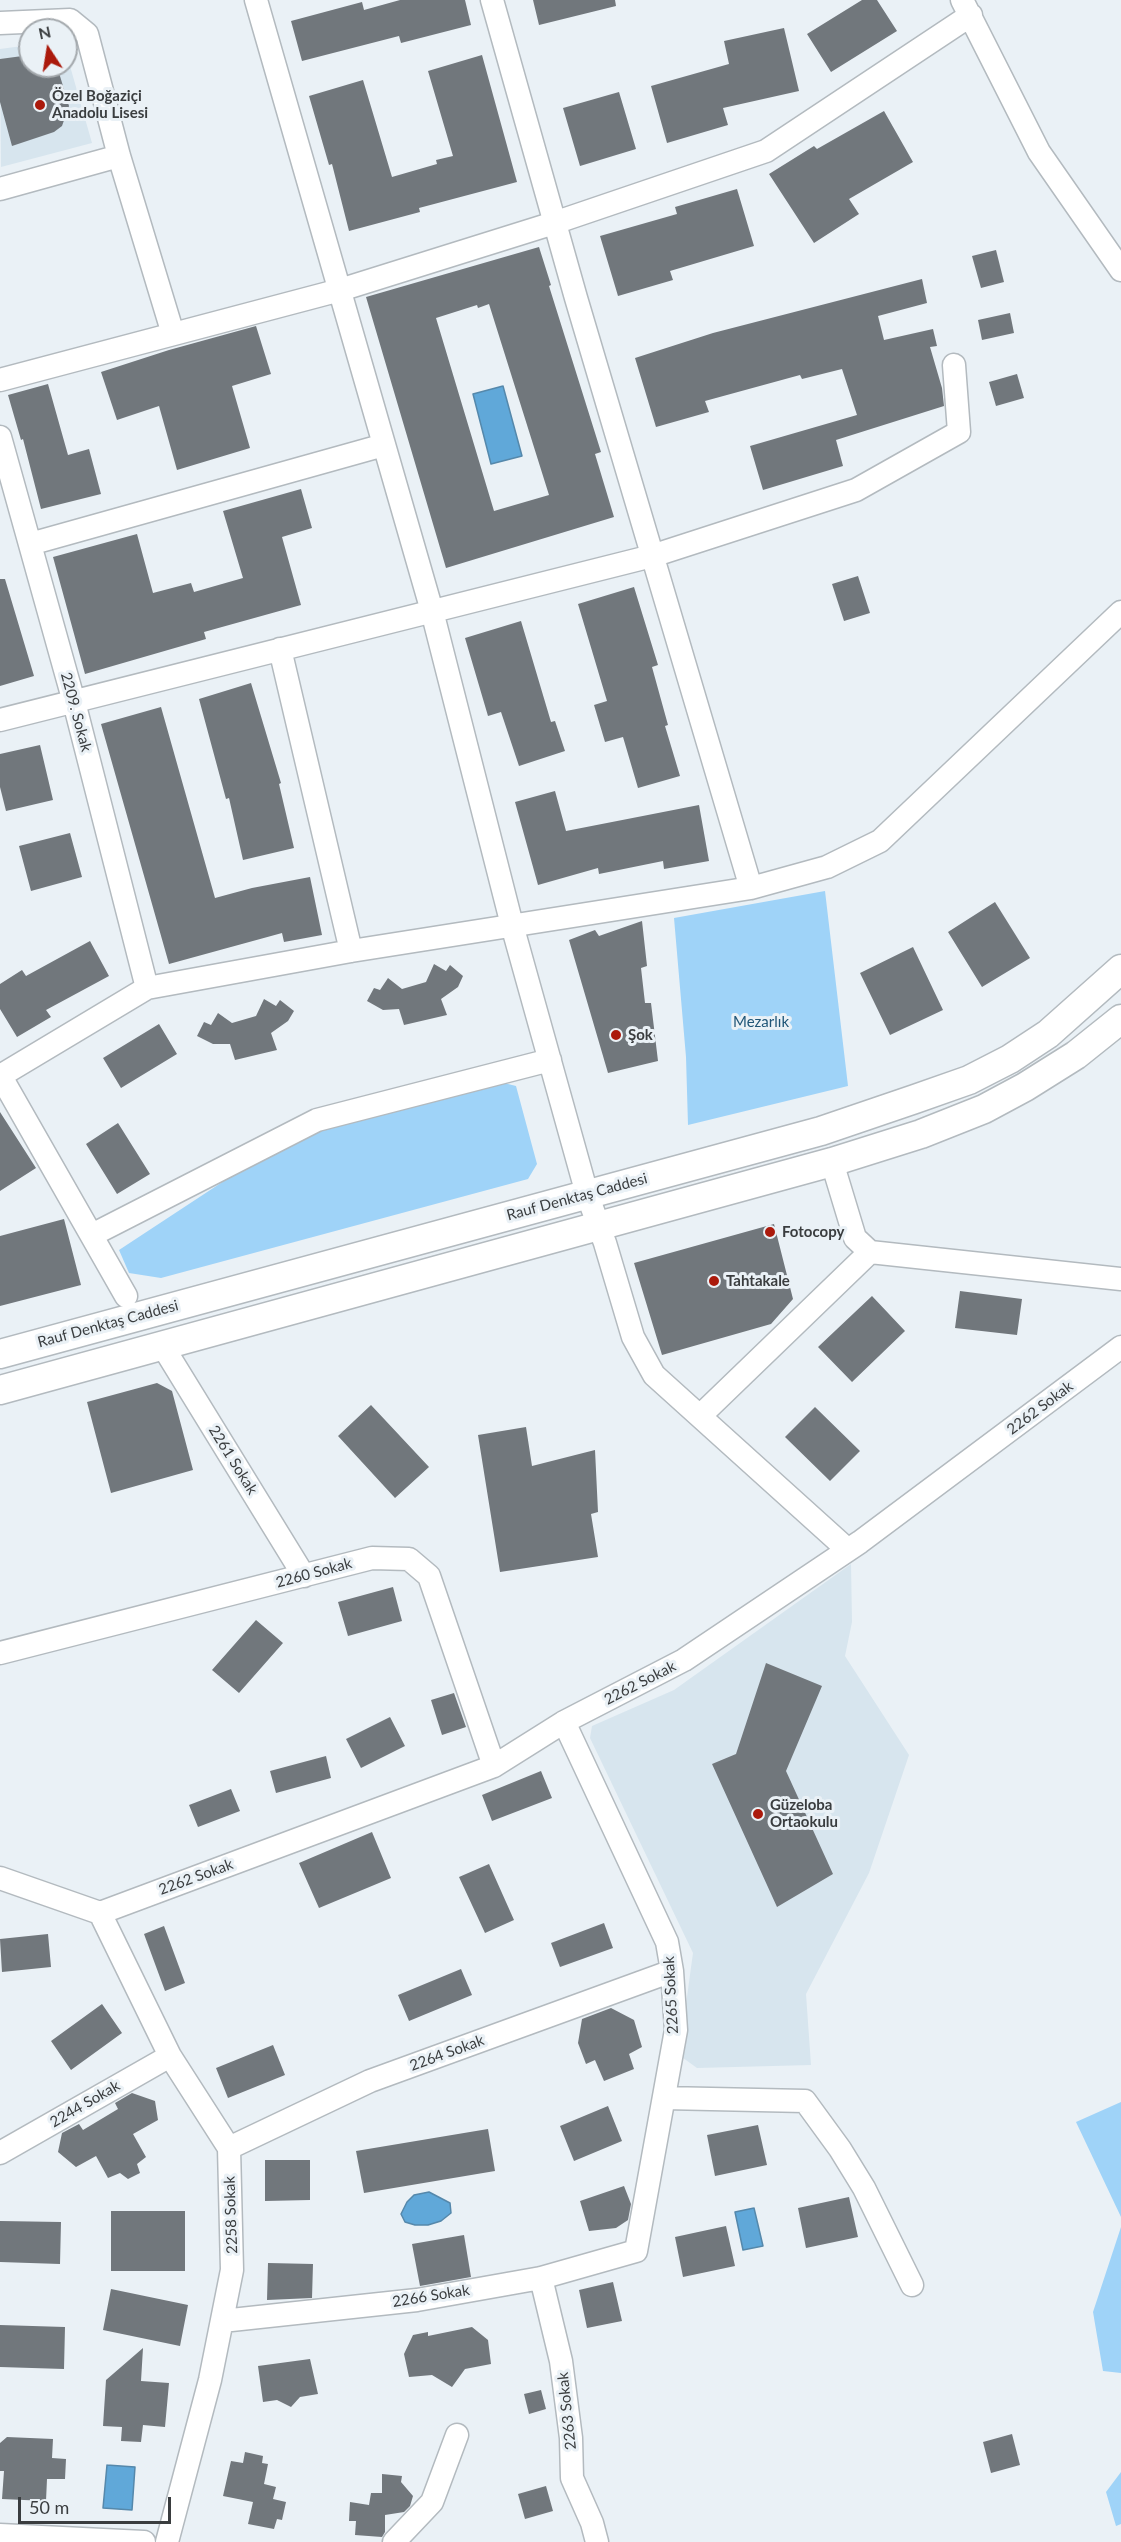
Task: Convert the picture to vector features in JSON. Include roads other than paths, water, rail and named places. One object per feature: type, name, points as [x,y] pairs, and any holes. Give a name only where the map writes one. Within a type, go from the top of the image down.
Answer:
[{"type":"main road","name":"Rauf Denktaş Caddesi","points":[[0,1354],[821,1131],[969,1080],[1010,1059],[1048,1034],[1121,969]]},
{"type":"main road","points":[[0,1389],[832,1162],[921,1134],[984,1109],[1076,1055],[1121,1019]]},
{"type":"street","points":[[256,0],[432,611],[512,925],[587,1194],[633,1336],[654,1375],[848,1550]]},
{"type":"street","points":[[492,0],[554,223],[751,888]]},
{"type":"street","points":[[0,380],[340,290],[554,223],[766,151],[966,8],[1039,152],[1121,270]]},
{"type":"street","points":[[0,23],[70,20],[87,34],[119,156],[173,334]]},
{"type":"street","points":[[0,189],[119,156]]},
{"type":"street","points":[[0,720],[652,556],[856,490],[959,432],[954,365]]},
{"type":"street","name":"2209. Sokak","points":[[0,437],[74,702],[147,988]]},
{"type":"street","points":[[30,544],[384,445]]},
{"type":"street","points":[[126,1296],[0,1076],[147,988],[351,951],[751,888],[827,867],[880,841],[1121,612]]},
{"type":"street","points":[[280,650],[351,951]]},
{"type":"street","points":[[92,1235],[317,1120],[550,1060]]},
{"type":"street","points":[[832,1162],[855,1238],[870,1252],[1121,1279]]},
{"type":"street","points":[[700,1416],[870,1252]]},
{"type":"street","name":"2261 Sokak","points":[[162,1345],[304,1576]]},
{"type":"street","name":"2262 Sokak","points":[[100,1913],[494,1766],[564,1722],[684,1660],[848,1550],[1121,1347]]},
{"type":"street","name":"2260 Sokak","points":[[0,1653],[372,1558],[409,1559],[429,1576],[494,1766]]},
{"type":"street","name":"2265 Sokak","points":[[564,1722],[667,1942],[672,1971],[676,2030],[636,2251]]},
{"type":"street","points":[[0,1878],[100,1913],[170,2056],[229,2148]]},
{"type":"street","name":"2264 Sokak","points":[[229,2148],[370,2081],[672,1971]]},
{"type":"street","name":"2244 Sokak","points":[[0,2153],[170,2056]]},
{"type":"street","points":[[664,2098],[805,2102],[864,2188],[912,2285]]},
{"type":"street","name":"2258 Sokak","points":[[167,2542],[210,2380],[232,2270],[229,2148]]},
{"type":"street","name":"2266 Sokak","points":[[222,2321],[417,2300],[541,2278],[636,2251]]},
{"type":"street","name":"2263 Sokak","points":[[541,2278],[561,2361],[571,2438],[572,2478],[592,2523],[597,2542]]},
{"type":"street","points":[[393,2542],[432,2502],[457,2435]]},
{"type":"street","points":[[0,2535],[144,2542]]},
{"type":"place","name":"Özel Boğaziçi Anadolu Lisesi","points":[[40,105]]},
{"type":"place","name":"Şok","points":[[616,1035]]},
{"type":"place","name":"Fotocopy","points":[[770,1232]]},
{"type":"place","name":"Tahtakale","points":[[714,1281]]},
{"type":"place","name":"Güzeloba Ortaokulu","points":[[758,1814]]},
{"type":"park label","name":"Mezarlık","points":[[761,1022]]}]
